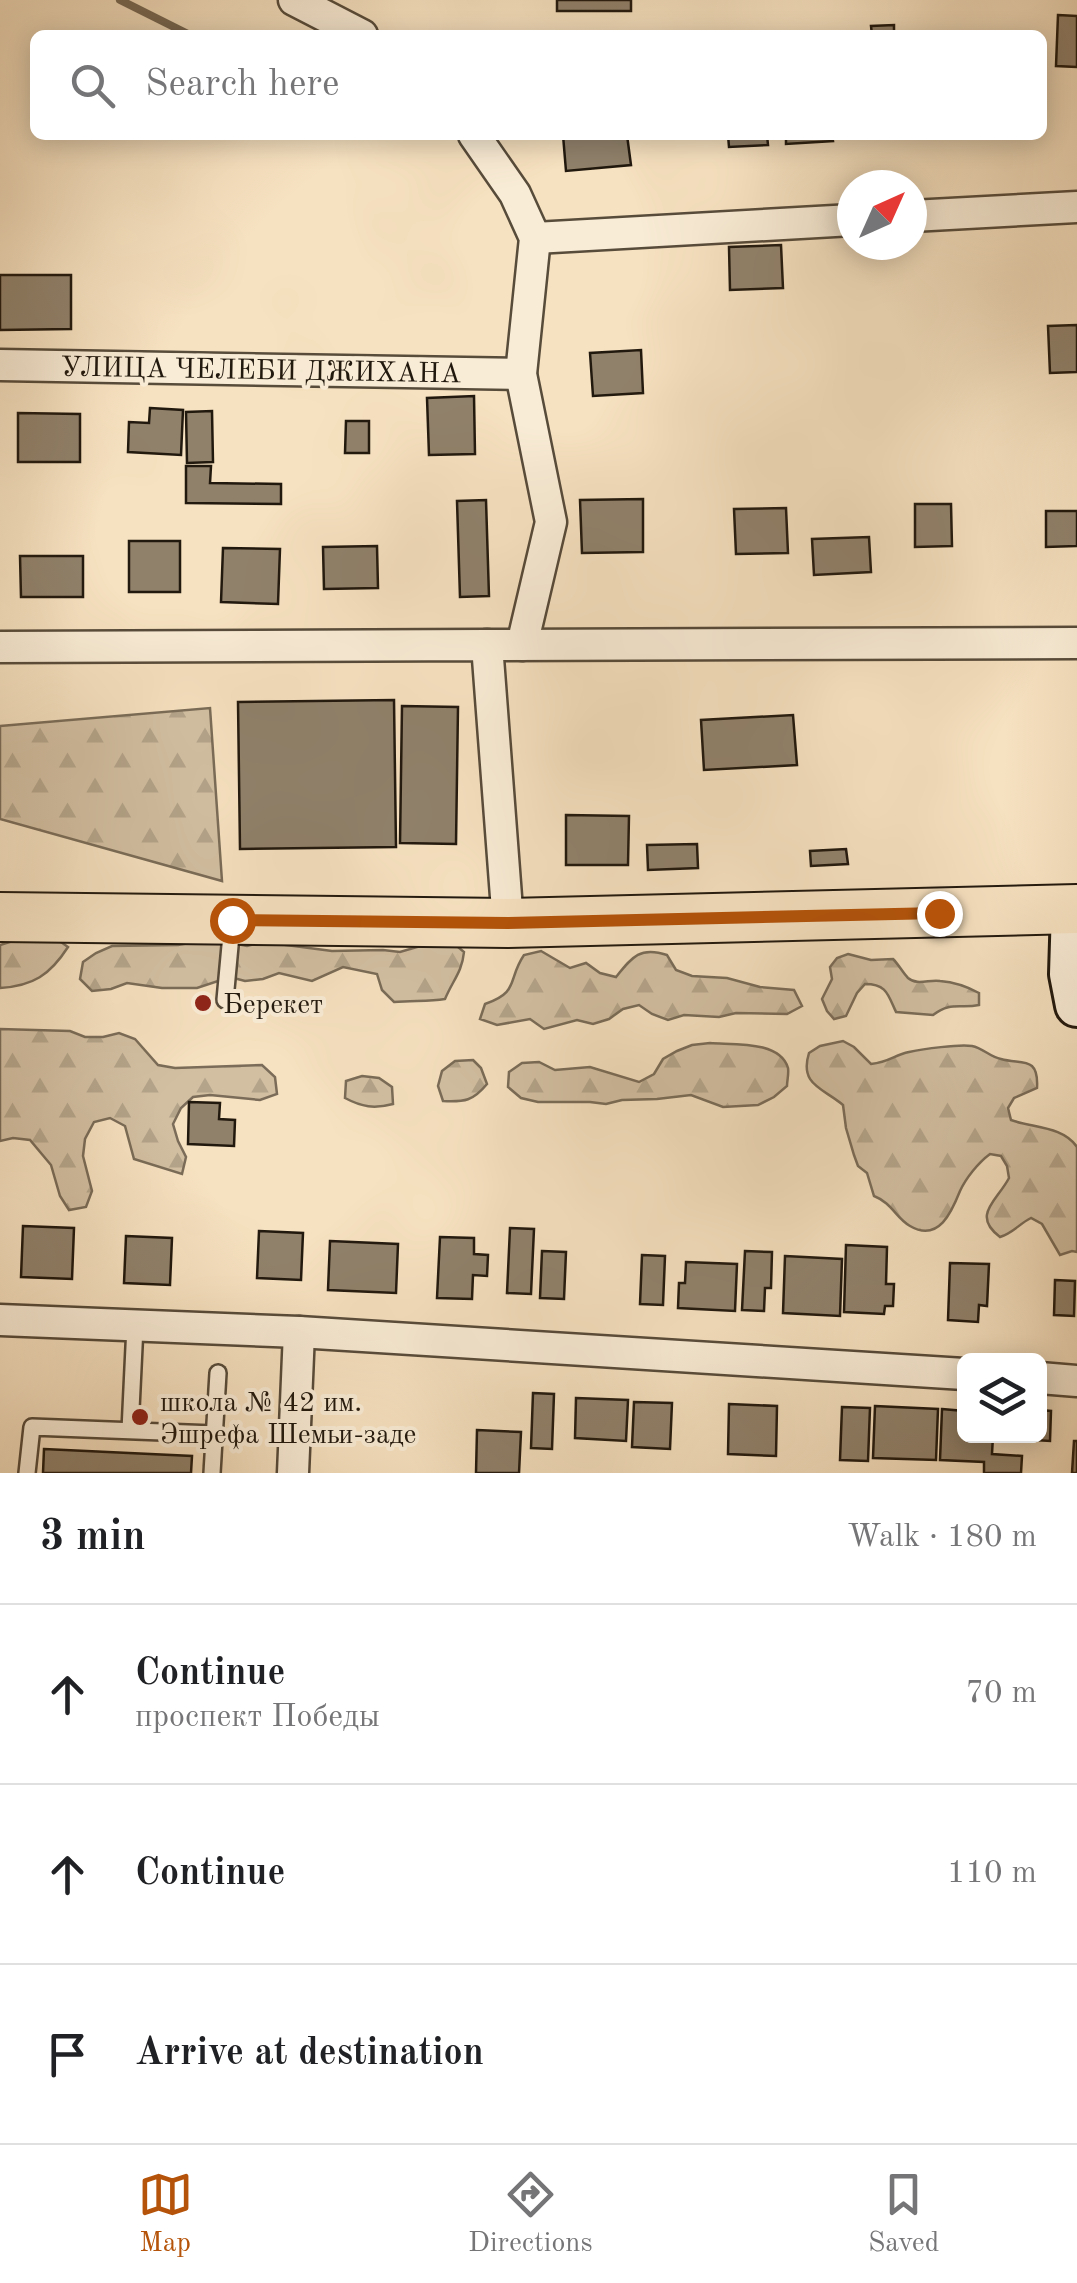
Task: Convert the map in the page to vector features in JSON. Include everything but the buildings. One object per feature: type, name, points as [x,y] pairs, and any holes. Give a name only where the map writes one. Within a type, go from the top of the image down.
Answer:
[{"type":"main road","points":[[0,918],[508,923],[1075,909],[1070,974],[1077,1005]]},
{"type":"street","points":[[294,0],[352,30]]},
{"type":"street","points":[[478,140],[516,194],[535,238],[522,374],[551,522],[522,645]]},
{"type":"street","points":[[927,215],[1077,207]]},
{"type":"street","points":[[535,238],[837,221]]},
{"type":"street","name":"УЛИЦА ЧЕЛЕБИ ДЖИХАНА","points":[[0,364],[522,374]]},
{"type":"street","points":[[0,646],[1077,644]]},
{"type":"street","points":[[487,645],[508,923]]},
{"type":"street","points":[[0,1320],[300,1332],[957,1374]]},
{"type":"street","points":[[293,1473],[300,1332]]},
{"type":"street","points":[[1047,1379],[1077,1381]]},
{"type":"lane","points":[[225,1000],[232,920]]},
{"type":"lane","points":[[130,1430],[135,1326]]},
{"type":"lane","points":[[212,1473],[218,1373]]},
{"type":"lane","points":[[27,1473],[32,1427],[214,1434]]},
{"type":"green space","points":[[210,708],[222,881],[0,819],[0,726]]},
{"type":"green space","points":[[54,937],[68,947],[47,972],[31,982],[0,988],[0,945],[19,939]]},
{"type":"green space","points":[[212,939],[247,946],[263,942],[332,951],[400,952],[451,941],[464,952],[445,999],[432,1000],[394,1002],[382,990],[377,974],[343,967],[312,981],[279,973],[245,981],[230,977],[197,988],[127,983],[92,991],[80,979],[83,962],[112,946],[178,945]]},
{"type":"green space","points":[[541,951],[570,968],[586,963],[600,973],[616,977],[637,955],[658,953],[667,955],[676,970],[692,976],[794,990],[802,1006],[787,1014],[684,1015],[668,1020],[639,1005],[593,1024],[577,1020],[544,1029],[530,1019],[497,1025],[480,1019],[485,1004],[508,990],[524,955]]},
{"type":"green space","points":[[848,954],[871,960],[893,959],[915,982],[950,982],[965,987],[979,993],[979,1005],[950,1007],[933,1015],[896,1012],[882,988],[865,984],[846,1016],[834,1019],[822,999],[832,979],[830,967],[837,958]]},
{"type":"green space","points":[[0,1029],[70,1031],[85,1037],[119,1033],[135,1039],[158,1065],[175,1068],[262,1065],[275,1077],[277,1094],[260,1100],[193,1097],[181,1108],[173,1124],[186,1157],[182,1174],[134,1159],[125,1126],[110,1118],[94,1122],[85,1139],[83,1156],[92,1191],[86,1207],[69,1210],[60,1196],[51,1165],[30,1140],[0,1141]]},
{"type":"green space","points":[[843,1041],[871,1064],[904,1053],[966,1046],[1032,1066],[1037,1088],[1014,1098],[1008,1108],[1011,1120],[1056,1131],[1077,1147],[1077,1252],[1060,1255],[1042,1224],[1031,1218],[1000,1237],[992,1229],[987,1222],[989,1208],[1009,1178],[1001,1156],[990,1154],[981,1162],[943,1222],[929,1231],[910,1226],[874,1196],[867,1173],[858,1166],[854,1155],[843,1105],[815,1085],[807,1072],[809,1053]]},
{"type":"green space","points":[[710,1043],[754,1046],[776,1053],[788,1068],[787,1086],[758,1105],[723,1107],[691,1095],[606,1104],[538,1102],[521,1098],[508,1087],[509,1072],[522,1063],[539,1062],[555,1070],[590,1067],[639,1082],[654,1074],[663,1059],[677,1051]]},
{"type":"green space","points":[[473,1060],[487,1084],[468,1099],[443,1101],[438,1086],[442,1071],[455,1061]]},
{"type":"green space","points":[[362,1076],[379,1078],[392,1087],[393,1104],[368,1106],[345,1098],[346,1081]]},
{"type":"waterway","points":[[120,0],[180,30]]},
{"type":"place","name":"Берекет","points":[[203,1003]]},
{"type":"place","name":"школа № 42 им. Эшрефа Шемьи-заде","points":[[140,1417]]},
{"type":"route","points":[[232,920],[508,923],[939,913]]}]
